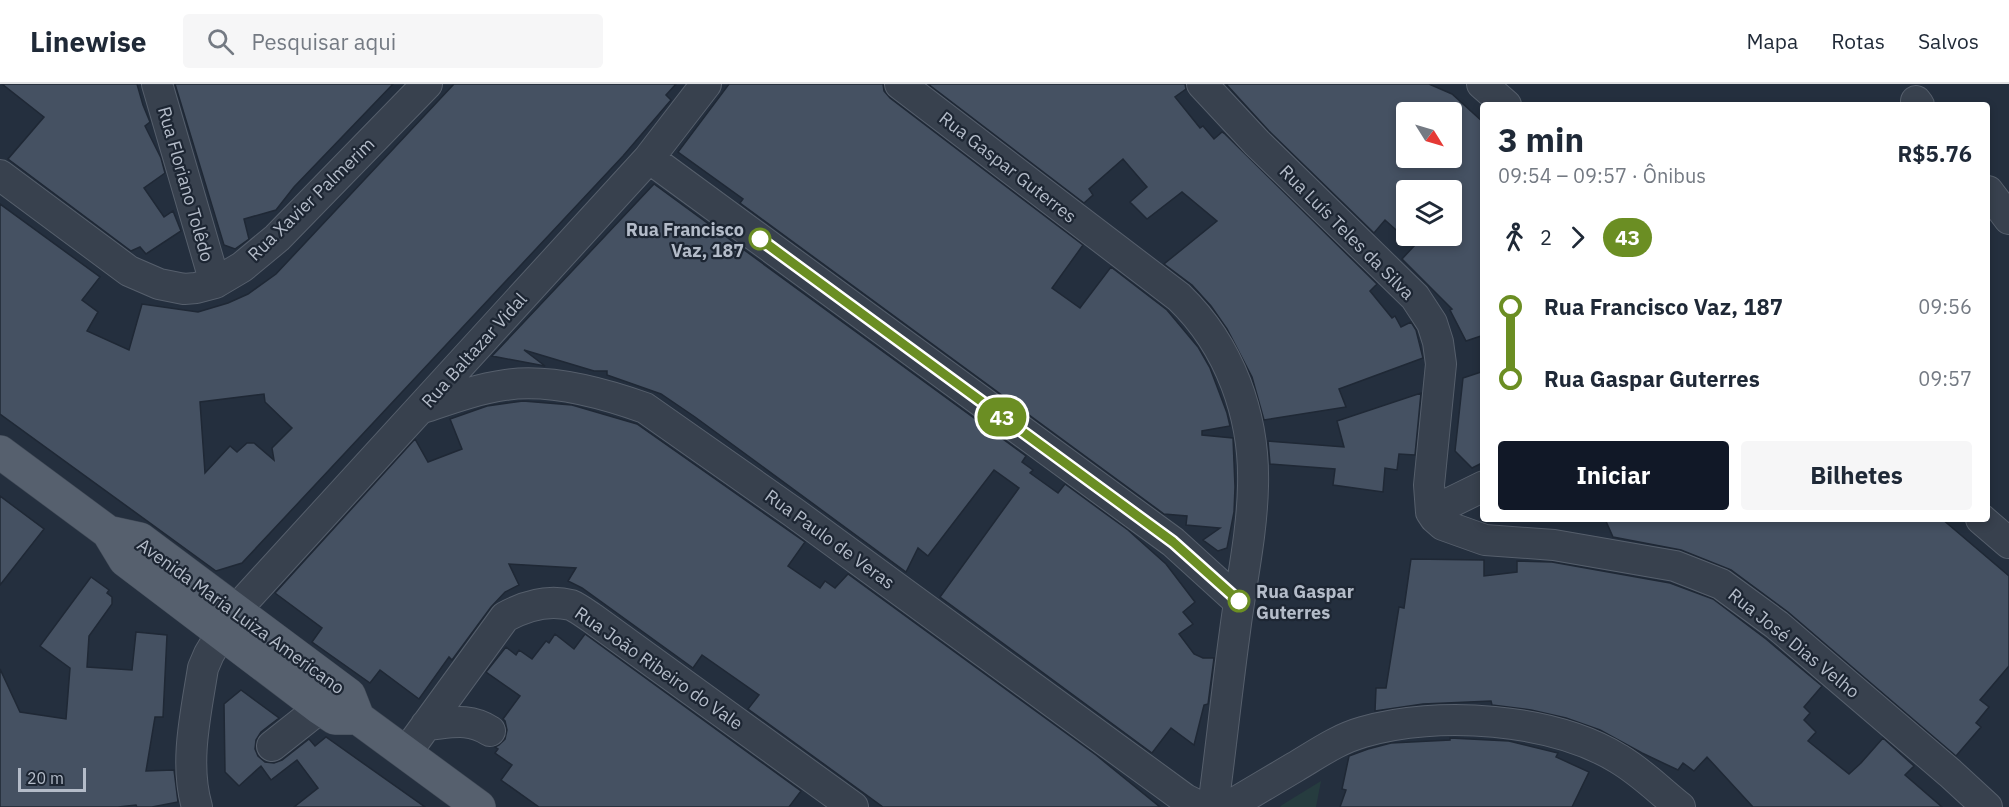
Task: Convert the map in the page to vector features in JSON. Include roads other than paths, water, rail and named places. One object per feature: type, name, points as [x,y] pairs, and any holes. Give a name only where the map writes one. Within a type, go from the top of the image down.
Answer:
[{"type":"main road","name":"Avenida Maria Luiza Americano","points":[[0,452],[108,532],[140,539],[320,708],[334,718],[357,718]]},
{"type":"main road","name":"Avenida Maria Luiza Americano","points":[[228,622],[349,695],[357,718],[479,807]]},
{"type":"street","name":"Rua Floriano Tolêdo","points":[[157,84],[215,283]]},
{"type":"street","name":"Rua Xavier Palmerim","points":[[0,175],[129,271],[159,284],[184,289],[215,283],[242,267],[277,238],[427,84]]},
{"type":"street","name":"Rua Baltazar Vidal","points":[[197,807],[190,768],[203,668],[228,622],[649,158],[706,84]]},
{"type":"street","name":"Rua Gaspar Guterres","points":[[900,84],[1179,297],[1211,334],[1226,360],[1242,400],[1251,444],[1253,486],[1251,519],[1213,807]]},
{"type":"street","name":"Rua Luís Teles da Silva","points":[[1202,84],[1257,143],[1415,297],[1432,323],[1441,364],[1429,485],[1431,512]]},
{"type":"street","points":[[1482,84],[1503,102]]},
{"type":"street","points":[[649,158],[1173,542],[1239,602]]},
{"type":"street","points":[[1990,194],[2009,219]]},
{"type":"street","name":"Rua Paulo de Veras","points":[[420,409],[459,396],[505,385],[540,383],[625,401],[645,408],[793,512],[1175,792],[1201,807]]},
{"type":"street","points":[[1431,512],[1480,488]]},
{"type":"street","name":"Rua José Dias Velho","points":[[1431,512],[1443,525],[1485,540],[1554,545],[1675,566],[1721,584],[1777,625],[1987,807]]},
{"type":"street","points":[[1984,522],[2009,543]]},
{"type":"street","name":"Rua João Ribeiro do Vale","points":[[406,753],[505,617],[525,606],[549,603],[573,606],[853,807]]},
{"type":"street","points":[[272,746],[320,708]]},
{"type":"street","points":[[426,725],[465,721],[478,723],[490,731]]},
{"type":"street","points":[[1218,807],[1236,802],[1335,743],[1363,732],[1408,722],[1453,721],[1515,724],[1546,730],[1582,741],[1619,759],[1680,807]]},
{"type":"place","name":"Rua Francisco Vaz, 187","points":[[760,239]]},
{"type":"place","name":"Rua Gaspar Guterres","points":[[1239,601]]}]
